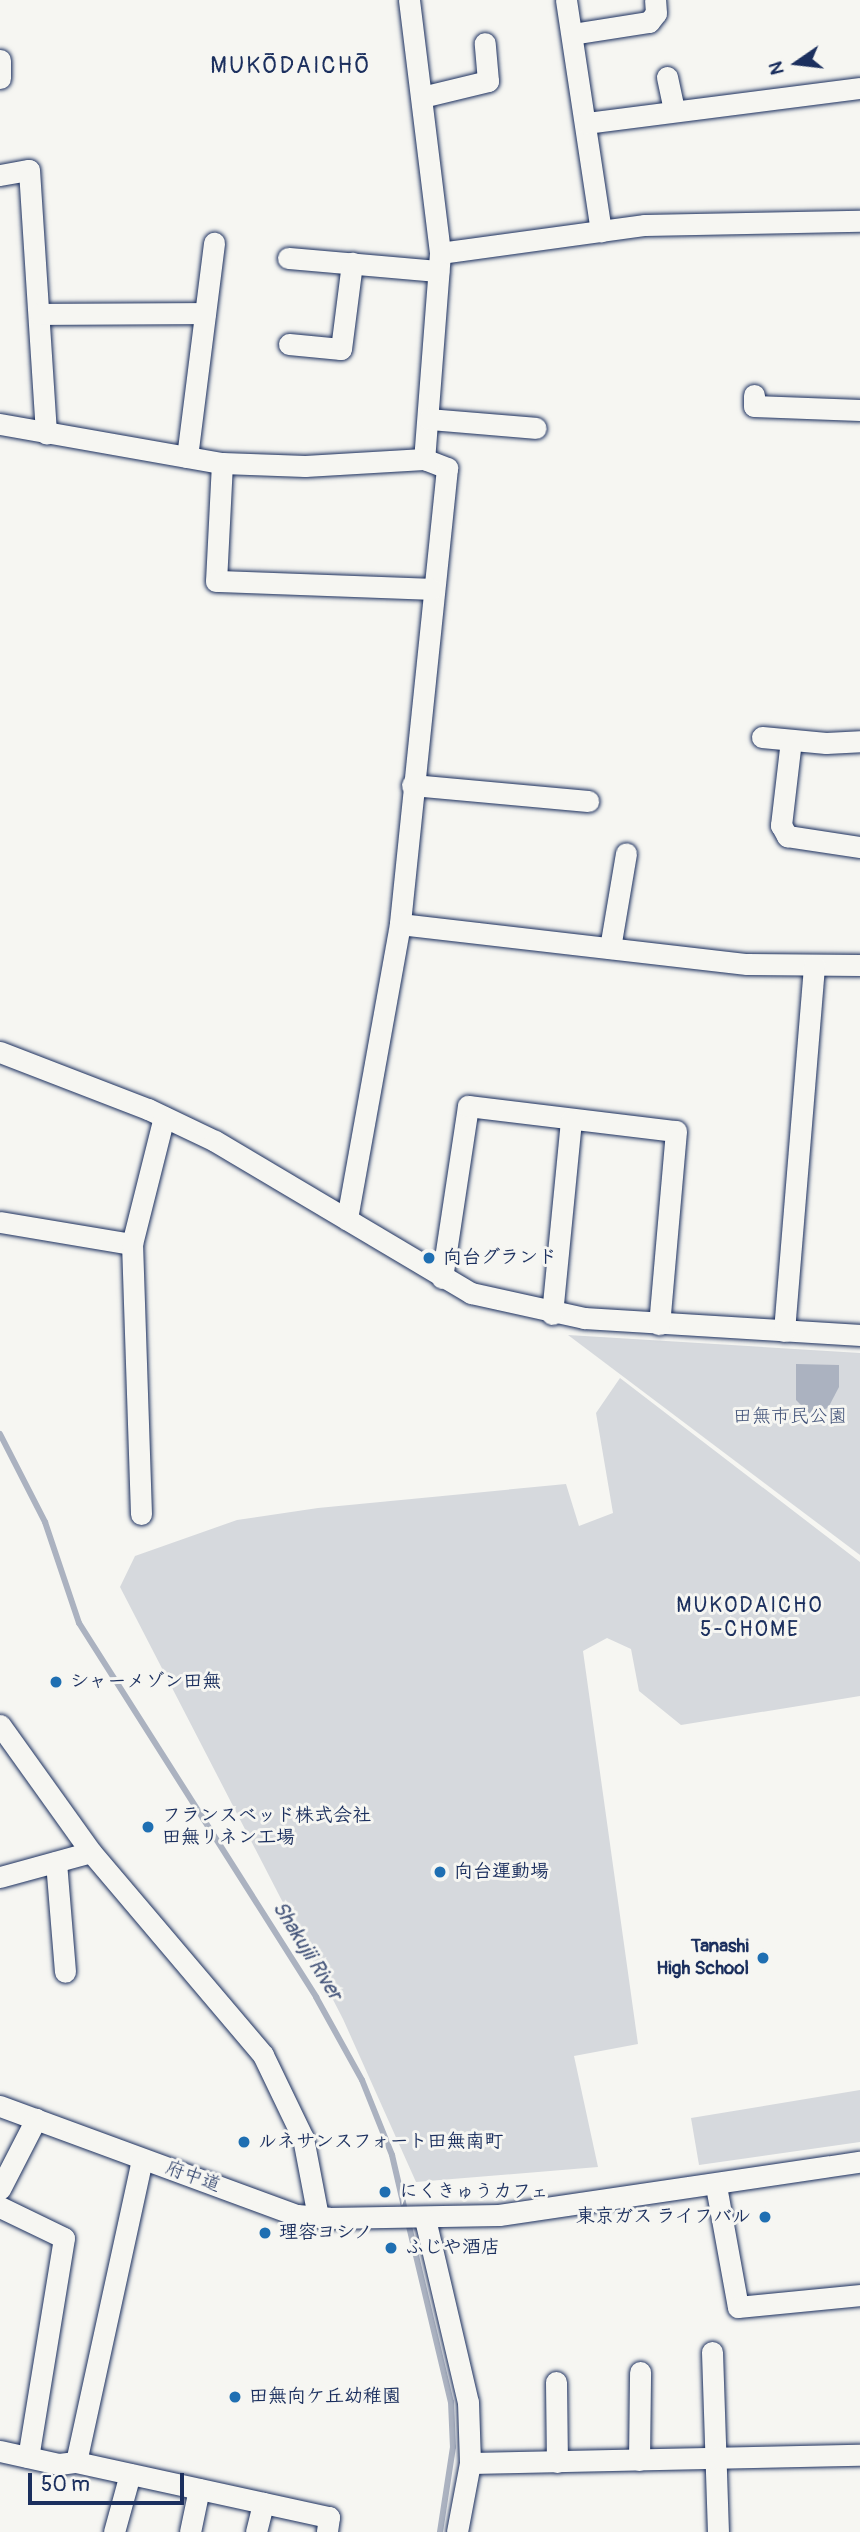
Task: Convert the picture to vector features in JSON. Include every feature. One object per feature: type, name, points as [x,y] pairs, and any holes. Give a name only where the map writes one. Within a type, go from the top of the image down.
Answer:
[{"type":"street","points":[[410,0],[439,262],[424,459]]},
{"type":"street","points":[[566,0],[600,231]]},
{"type":"street","points":[[572,34],[649,22],[656,13],[654,0]]},
{"type":"street","points":[[422,97],[488,82],[485,43]]},
{"type":"street","points":[[0,60],[0,79]]},
{"type":"street","points":[[667,77],[674,110]]},
{"type":"street","points":[[586,122],[860,88]]},
{"type":"street","points":[[0,175],[29,170],[46,432]]},
{"type":"street","points":[[288,258],[352,263],[439,262],[600,231],[645,226],[860,221]]},
{"type":"street","points":[[187,457],[214,243]]},
{"type":"street","points":[[289,344],[341,349],[352,263]]},
{"type":"street","points":[[40,314],[205,313]]},
{"type":"street","points":[[754,396],[754,406],[860,410]]},
{"type":"street","points":[[429,419],[536,428]]},
{"type":"street","points":[[0,424],[222,463],[305,466],[424,459],[447,468],[449,478],[431,589],[400,924],[347,1219]]},
{"type":"street","points":[[222,463],[216,580],[431,589]]},
{"type":"street","points":[[762,737],[860,741]]},
{"type":"street","points":[[791,740],[781,825],[787,836],[860,847]]},
{"type":"street","points":[[412,785],[588,801]]},
{"type":"street","points":[[610,948],[626,853]]},
{"type":"street","points":[[400,924],[747,964],[860,965]]},
{"type":"street","points":[[784,1331],[814,965]]},
{"type":"street","points":[[0,1052],[164,1117],[215,1141],[471,1293],[552,1314],[659,1324],[860,1335]]},
{"type":"street","points":[[442,1278],[468,1106],[676,1131],[659,1324]]},
{"type":"street","points":[[141,1514],[132,1244],[164,1117]]},
{"type":"street","points":[[552,1314],[571,1120]]},
{"type":"street","points":[[0,1222],[132,1244]]},
{"type":"street","points":[[0,1725],[90,1853],[263,2055],[303,2138],[318,2217]]},
{"type":"street","points":[[0,1877],[90,1853]]},
{"type":"street","points":[[55,1862],[65,1972]]},
{"type":"street","name":"府中道","points":[[0,2106],[297,2215],[318,2217],[392,2220],[499,2215],[716,2186],[860,2162]]},
{"type":"street","points":[[0,2189],[36,2119]]},
{"type":"street","points":[[76,2462],[142,2159]]},
{"type":"street","points":[[716,2186],[738,2307],[860,2295]]},
{"type":"street","points":[[0,2207],[64,2238],[28,2457]]},
{"type":"street","points":[[423,2219],[468,2402],[470,2463],[457,2532]]},
{"type":"street","points":[[712,2352],[718,2532]]},
{"type":"street","points":[[639,2460],[640,2372]]},
{"type":"street","points":[[556,2382],[557,2462]]},
{"type":"street","points":[[0,2451],[76,2462],[329,2517],[327,2532]]},
{"type":"street","points":[[470,2463],[860,2455]]},
{"type":"street","points":[[114,2532],[130,2474]]},
{"type":"street","points":[[190,2532],[200,2489]]},
{"type":"street","points":[[256,2532],[263,2503]]},
{"type":"green space","name":"田無市民公園","points":[[568,1335],[860,1353],[860,1555]]},
{"type":"green space","name":"向台運動場","points":[[620,1378],[860,1562],[860,1696],[681,1725],[639,1691],[631,1649],[607,1638],[583,1651],[638,2044],[574,2056],[598,2167],[416,2182],[343,2019],[120,1587],[135,1556],[237,1520],[318,1508],[566,1484],[579,1526],[613,1513],[596,1413]]},
{"type":"green space","points":[[860,2090],[860,2142],[699,2165],[691,2118]]},
{"type":"shaded area","points":[[796,1364],[839,1365],[839,1387],[828,1408],[810,1414],[796,1400]]},
{"type":"waterway","name":"Shakujii River","points":[[0,1434],[45,1522],[79,1623],[316,1997],[362,2080],[392,2155],[405,2211]]},
{"type":"waterway","name":"Shakujii River","points":[[408,2222],[451,2402],[453,2447],[440,2532]]},
{"type":"place","name":"向台グランド","points":[[429,1258]]},
{"type":"place","name":"シャーメゾン田無","points":[[56,1682]]},
{"type":"place","name":"フランスベッド株式会社 田無リネン工場","points":[[148,1827]]},
{"type":"place","name":"向台運動場","points":[[440,1872]]},
{"type":"place","name":"Tanashi High School","points":[[763,1958]]},
{"type":"place","name":"ルネサンスフォート田無南町","points":[[244,2142]]},
{"type":"place","name":"にくきゅうカフェ","points":[[385,2192]]},
{"type":"place","name":"東京ガス ライフバル","points":[[765,2217]]},
{"type":"place","name":"理容ヨシノ","points":[[265,2233]]},
{"type":"place","name":"ふじや酒店","points":[[391,2248]]},
{"type":"place","name":"田無向ケ丘幼稚園","points":[[235,2397]]},
{"type":"district","name":"MUKŌDAICHŌ","points":[[291,66]]},
{"type":"district","name":"MUKODAICHO 5-CHOME","points":[[750,1618]]}]
